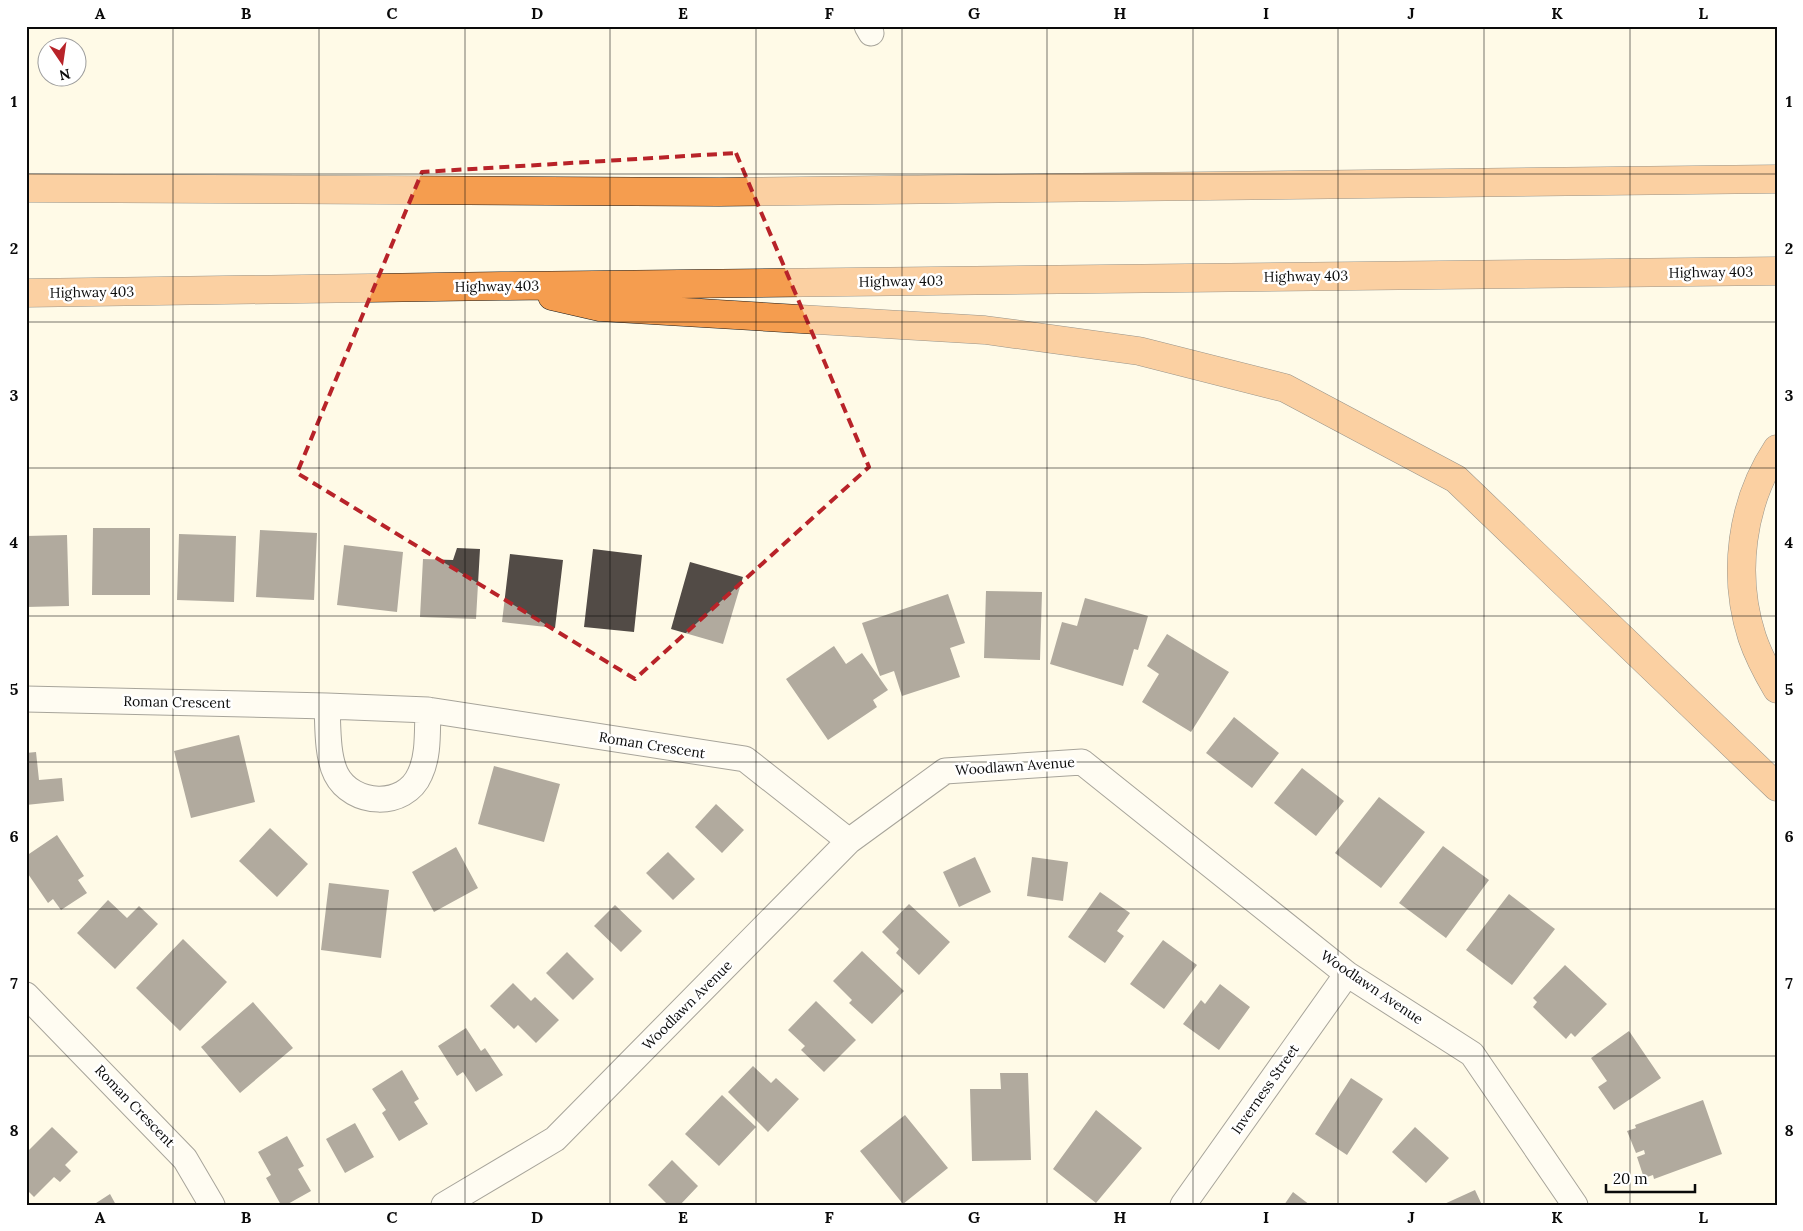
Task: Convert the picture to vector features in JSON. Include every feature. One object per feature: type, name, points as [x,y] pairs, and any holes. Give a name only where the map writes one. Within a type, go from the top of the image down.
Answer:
[{"type":"highway","points":[[26,188],[719,192],[1777,179]]},
{"type":"highway","name":"Highway 403","points":[[26,293],[1777,271]]},
{"type":"highway","points":[[501,286],[600,306],[985,330],[1139,351],[1285,388],[1456,479],[1777,788]]},
{"type":"highway","points":[[1777,449],[1769,461],[1756,489],[1748,518],[1742,547],[1742,577],[1745,607],[1752,636],[1763,664],[1777,689]]},
{"type":"street","name":"Roman Crescent","points":[[26,699],[428,710],[745,759],[849,841]]},
{"type":"street","points":[[327,706],[331,758],[336,774],[346,787],[360,796],[377,800],[393,798],[408,790],[419,777],[425,761],[428,710]]},
{"type":"street","name":"Woodlawn Avenue","points":[[444,1205],[555,1139],[849,841],[945,771],[1082,762],[1347,974],[1472,1054],[1575,1205]]},
{"type":"street","name":"Inverness Street","points":[[1183,1205],[1347,974]]},
{"type":"street","name":"Roman Crescent","points":[[26,995],[185,1159],[212,1205]]},
{"type":"highlighted area","points":[[736,153],[869,467],[635,679],[297,473],[422,172]]},
{"type":"building","points":[[93,528],[150,528],[150,595],[92,595]]},
{"type":"building","points":[[260,530],[317,533],[314,600],[256,597]]},
{"type":"building","points":[[179,534],[236,536],[234,602],[177,600]]},
{"type":"building","points":[[67,535],[69,606],[26,607],[26,536]]},
{"type":"building","points":[[344,545],[403,552],[397,612],[337,605]]},
{"type":"building","points":[[457,548],[480,549],[476,619],[420,617],[423,559],[453,560]]},
{"type":"building","points":[[593,549],[642,555],[634,632],[584,627]]},
{"type":"building","points":[[510,554],[563,560],[555,628],[502,622]]},
{"type":"building","points":[[690,562],[743,577],[723,644],[671,629]]},
{"type":"building","points":[[986,591],[1042,592],[1040,660],[984,658]]},
{"type":"building","points":[[948,594],[965,643],[950,648],[960,677],[902,696],[894,671],[880,676],[862,623]]},
{"type":"building","points":[[1085,598],[1148,616],[1138,650],[1134,649],[1123,686],[1050,664],[1062,622],[1077,626]]},
{"type":"building","points":[[1167,634],[1229,672],[1191,732],[1142,702],[1159,674],[1147,666]]},
{"type":"building","points":[[834,646],[846,664],[862,653],[888,690],[873,700],[877,707],[828,740],[786,679]]},
{"type":"building","points":[[1234,717],[1279,753],[1252,788],[1206,753]]},
{"type":"building","points":[[239,735],[255,802],[191,818],[174,751]]},
{"type":"building","points":[[36,752],[39,780],[62,778],[64,801],[26,805],[26,753]]},
{"type":"building","points":[[494,766],[560,784],[544,842],[478,824]]},
{"type":"building","points":[[1302,768],[1344,801],[1316,836],[1274,803]]},
{"type":"building","points":[[1379,797],[1425,832],[1381,888],[1335,853]]},
{"type":"building","points":[[716,804],[744,830],[722,853],[695,827]]},
{"type":"building","points":[[270,828],[308,864],[277,897],[239,861]]},
{"type":"building","points":[[57,835],[84,876],[78,880],[87,893],[61,910],[53,899],[48,903],[26,871],[26,856]]},
{"type":"building","points":[[1443,846],[1489,880],[1446,938],[1399,903]]},
{"type":"building","points":[[456,847],[478,888],[434,912],[412,872]]},
{"type":"building","points":[[668,852],[695,879],[673,900],[646,873]]},
{"type":"building","points":[[975,857],[991,892],[959,907],[943,872]]},
{"type":"building","points":[[1032,857],[1068,862],[1063,901],[1027,896]]},
{"type":"building","points":[[329,883],[389,890],[381,958],[321,950]]},
{"type":"building","points":[[1100,892],[1130,913],[1117,931],[1124,936],[1105,963],[1068,937]]},
{"type":"building","points":[[1509,894],[1555,929],[1512,985],[1466,950]]},
{"type":"building","points":[[108,900],[127,918],[139,906],[158,924],[115,969],[77,933]]},
{"type":"building","points":[[909,904],[950,942],[919,975],[896,953],[899,949],[882,932]]},
{"type":"building","points":[[615,905],[642,931],[621,952],[594,926]]},
{"type":"building","points":[[183,939],[227,982],[180,1031],[136,988]]},
{"type":"building","points":[[1163,940],[1197,965],[1164,1009],[1130,984]]},
{"type":"building","points":[[862,951],[904,991],[872,1024],[849,1003],[852,1000],[833,981]]},
{"type":"building","points":[[567,952],[594,979],[573,1000],[546,973]]},
{"type":"building","points":[[1565,965],[1607,1004],[1575,1037],[1571,1033],[1566,1039],[1533,1007],[1537,1002],[1533,998]]},
{"type":"building","points":[[513,983],[531,1001],[535,997],[559,1020],[536,1043],[518,1025],[514,1029],[490,1006]]},
{"type":"building","points":[[1220,984],[1250,1007],[1219,1050],[1183,1024],[1201,1000],[1205,1004]]},
{"type":"building","points":[[816,1001],[856,1040],[824,1072],[801,1050],[805,1046],[788,1030]]},
{"type":"building","points":[[253,1002],[293,1048],[240,1093],[201,1047]]},
{"type":"building","points":[[466,1028],[481,1051],[485,1048],[503,1075],[476,1092],[463,1072],[457,1076],[438,1046]]},
{"type":"building","points":[[1629,1031],[1661,1078],[1614,1110],[1598,1087],[1607,1081],[1591,1058]]},
{"type":"building","points":[[753,1066],[771,1083],[776,1078],[799,1099],[768,1132],[728,1092]]},
{"type":"building","points":[[402,1070],[419,1099],[414,1102],[428,1124],[399,1141],[382,1113],[386,1110],[372,1089]]},
{"type":"building","points":[[1000,1073],[1028,1073],[1031,1160],[972,1161],[970,1089],[1001,1089]]},
{"type":"building","points":[[1351,1078],[1383,1099],[1347,1155],[1315,1134]]},
{"type":"building","points":[[722,1095],[756,1127],[719,1166],[685,1134]]},
{"type":"building","points":[[1703,1100],[1722,1154],[1654,1179],[1653,1175],[1644,1178],[1637,1157],[1645,1154],[1644,1150],[1636,1153],[1627,1131],[1636,1128],[1635,1125]]},
{"type":"building","points":[[1096,1110],[1142,1148],[1096,1203],[1053,1169]]},
{"type":"building","points":[[905,1115],[948,1168],[903,1204],[860,1151]]},
{"type":"building","points":[[355,1123],[374,1157],[345,1173],[326,1139]]},
{"type":"building","points":[[52,1127],[78,1152],[65,1165],[71,1171],[60,1182],[54,1177],[34,1197],[26,1189],[26,1153]]},
{"type":"building","points":[[1415,1127],[1449,1158],[1426,1183],[1392,1152]]},
{"type":"building","points":[[287,1136],[304,1166],[298,1169],[311,1191],[286,1205],[281,1205],[266,1178],[271,1175],[258,1152]]},
{"type":"building","points":[[672,1160],[698,1186],[680,1205],[668,1205],[648,1185]]},
{"type":"building","points":[[1475,1190],[1482,1205],[1442,1205]]},
{"type":"building","points":[[1293,1192],[1310,1205],[1284,1205]]},
{"type":"building","points":[[110,1194],[116,1205],[93,1205]]}]
